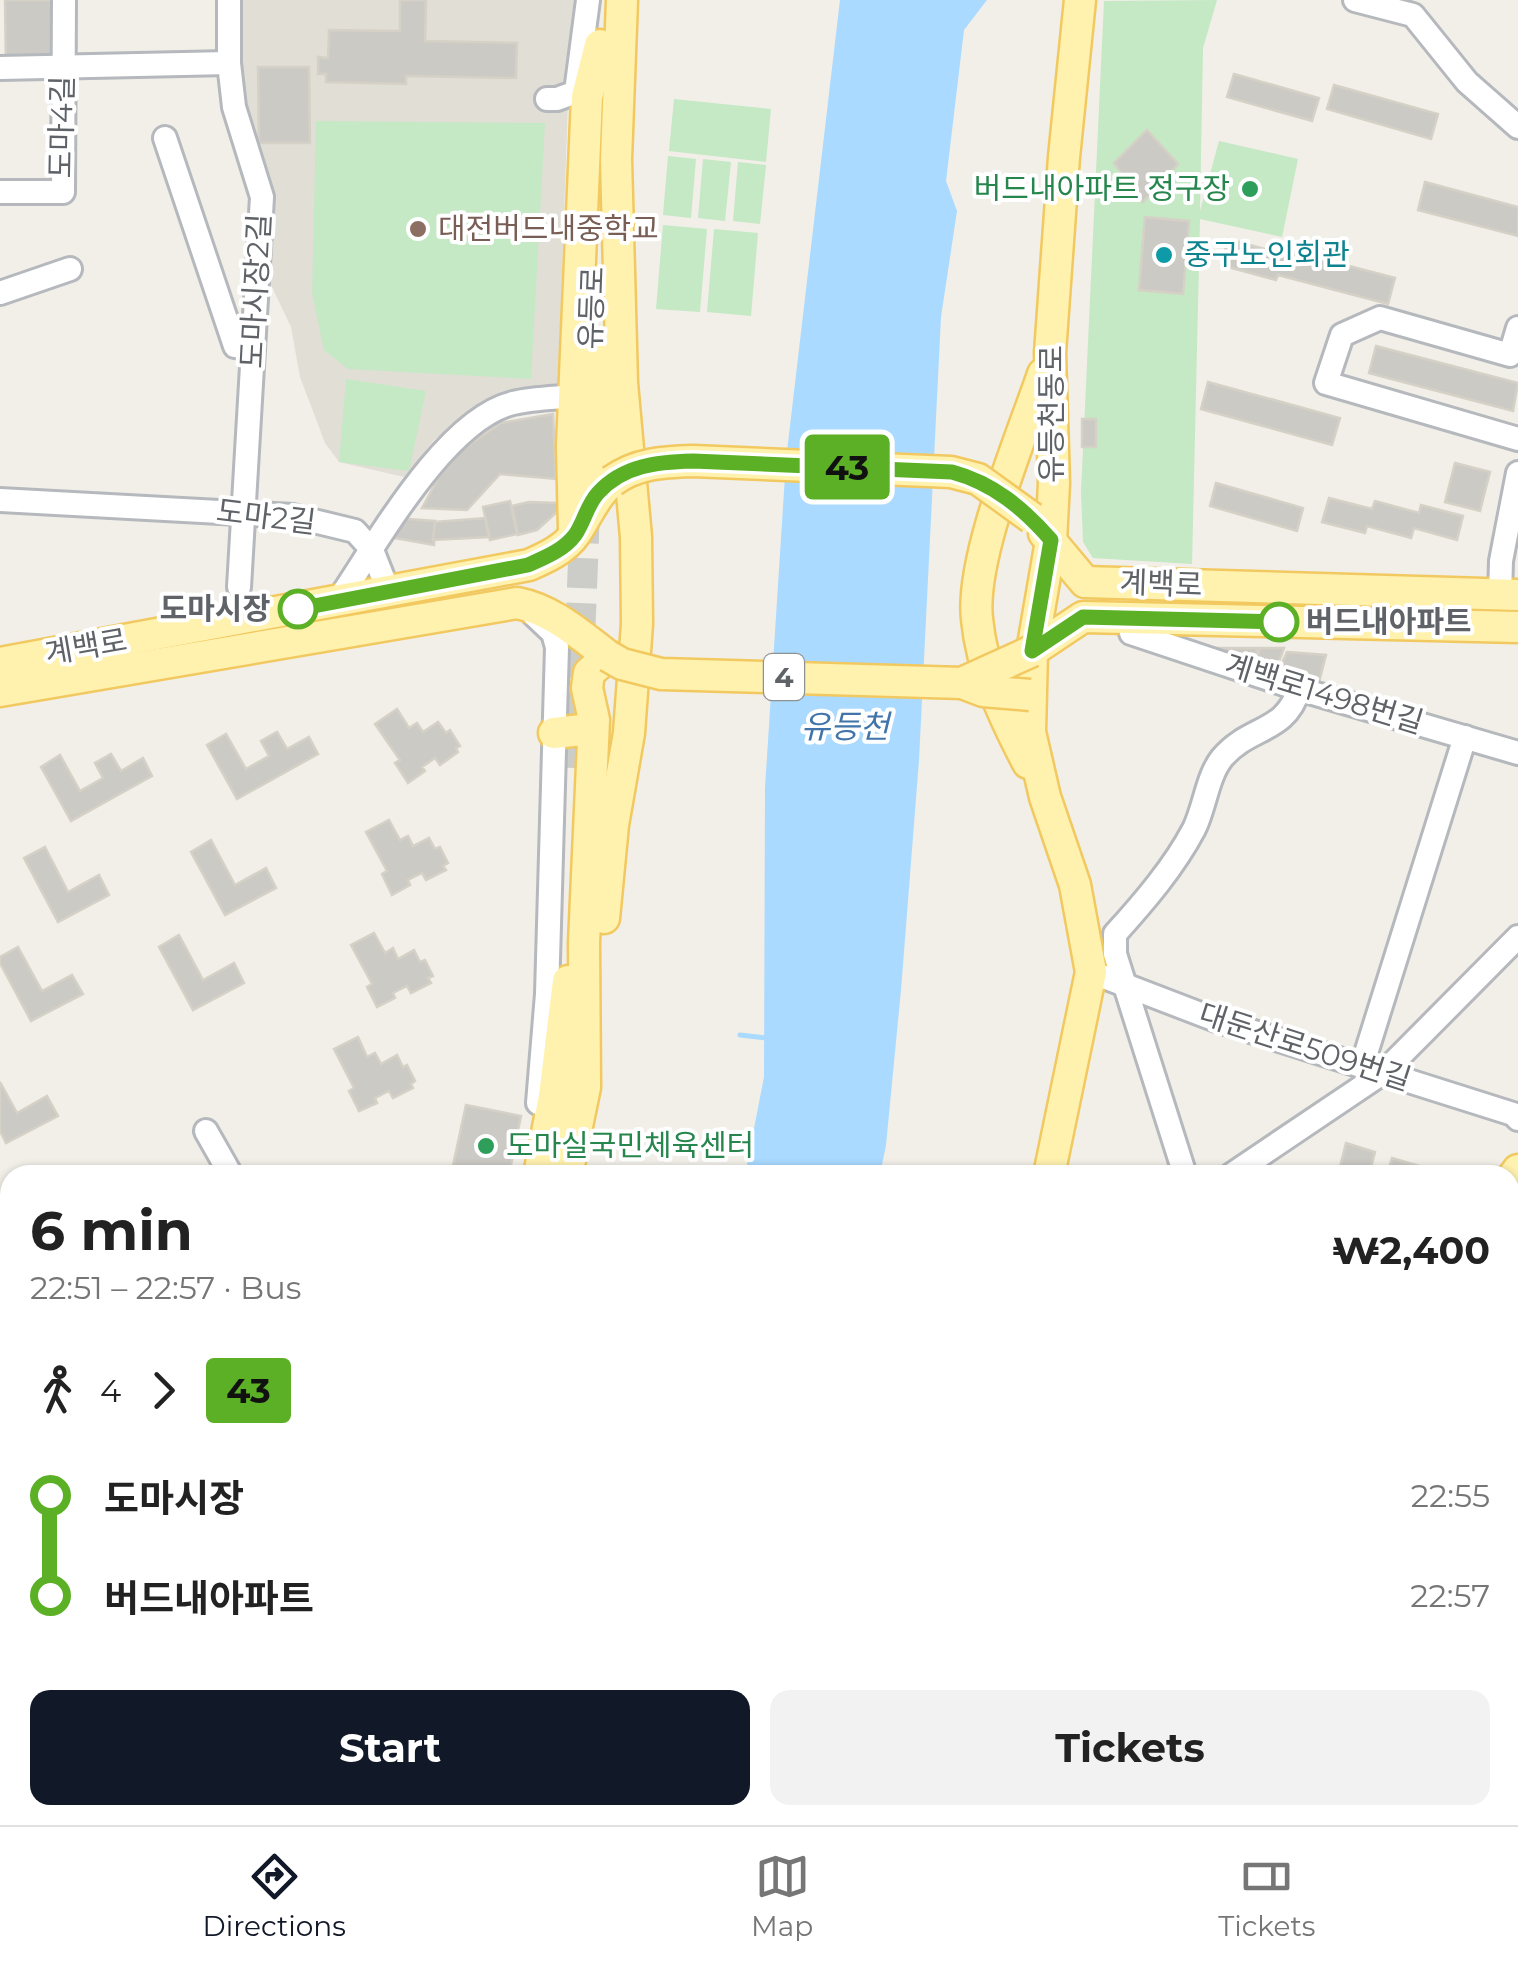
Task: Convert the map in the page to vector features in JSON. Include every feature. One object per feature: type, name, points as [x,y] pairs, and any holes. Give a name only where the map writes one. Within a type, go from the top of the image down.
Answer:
[{"type":"main road","name":"유등로","points":[[594,466],[603,0]]},
{"type":"main road","points":[[574,537],[594,466],[616,159],[622,0]]},
{"type":"main road","name":"유등천동로","points":[[1051,1165],[1091,972],[1074,885],[1045,797],[1030,732],[1042,530],[1054,483],[1050,353],[1080,0]]},
{"type":"main road","points":[[594,466],[575,396],[587,98],[600,45]]},
{"type":"main road","points":[[585,1024],[604,914],[636,663],[636,536],[622,383],[616,159]]},
{"type":"main road","points":[[1045,797],[986,673],[976,616],[980,567],[1050,353]]},
{"type":"main road","name":"계백로","points":[[0,663],[528,565],[553,554],[574,537],[594,466],[625,472],[655,462],[952,472],[978,479],[1042,530],[1085,582],[1509,595]]},
{"type":"main road","name":"계백로","points":[[0,692],[518,603],[552,615],[622,664],[661,674],[962,683],[1032,651],[1083,617],[1518,626]]},
{"type":"main road","points":[[569,1165],[585,1087],[584,943],[594,720],[587,688],[589,674],[608,656]]},
{"type":"main road","points":[[962,683],[984,690],[1030,695]]},
{"type":"main road","points":[[554,733],[582,730],[593,740]]},
{"type":"main road","points":[[541,1165],[567,995],[575,768]]},
{"type":"street","name":"도마4길","points":[[0,192],[63,192],[64,0]]},
{"type":"street","name":"도마시장2길","points":[[229,0],[234,107],[262,197],[238,587]]},
{"type":"street","points":[[547,99],[576,92],[588,0]]},
{"type":"street","points":[[1355,0],[1381,3],[1413,16],[1467,82],[1518,127]]},
{"type":"street","points":[[0,68],[230,63]]},
{"type":"street","points":[[165,138],[235,346],[253,348]]},
{"type":"street","points":[[0,293],[70,269]]},
{"type":"street","points":[[1518,328],[1510,355],[1380,318],[1342,335],[1326,383],[1518,438]]},
{"type":"street","points":[[337,602],[397,508],[465,428],[510,403],[575,396]]},
{"type":"street","points":[[1509,595],[1501,561],[1518,473]]},
{"type":"street","name":"도마2길","points":[[0,500],[292,516],[355,531],[372,550]]},
{"type":"street","points":[[372,550],[389,593]]},
{"type":"street","points":[[518,603],[542,620],[553,633],[557,647],[548,994],[540,1094],[526,1165]]},
{"type":"street","name":"계백로1498번길","points":[[1131,633],[1299,689],[1518,753]]},
{"type":"street","points":[[1182,1165],[1115,954],[1115,934],[1194,829],[1215,769],[1224,756],[1254,733],[1278,722],[1293,708],[1299,689]]},
{"type":"street","points":[[1373,1069],[1466,737]]},
{"type":"street","points":[[1244,1165],[1373,1069],[1518,938]]},
{"type":"street","name":"대둔산로509번길","points":[[1091,972],[1216,1020],[1518,1119]]},
{"type":"street","points":[[206,1131],[225,1165]]},
{"type":"shaded area","name":"대전버드내중학교","points":[[240,0],[577,0],[570,45],[558,386],[498,397],[434,440],[404,477],[339,462],[325,443],[300,377],[291,327],[270,283],[270,175],[242,96]]},
{"type":"green space","points":[[1217,0],[1203,48],[1200,211],[1219,141],[1298,159],[1282,237],[1200,219],[1192,564],[1093,558],[1083,542],[1081,492],[1104,1]]},
{"type":"green space","points":[[674,99],[771,109],[766,162],[669,151]]},
{"type":"green space","points":[[316,121],[545,123],[531,379],[348,369],[324,350],[312,293]]},
{"type":"green space","points":[[668,156],[696,159],[691,218],[663,215]]},
{"type":"green space","points":[[703,159],[731,162],[725,221],[698,218]]},
{"type":"green space","points":[[738,162],[766,165],[760,224],[733,221]]},
{"type":"green space","points":[[663,225],[707,229],[700,312],[656,309]]},
{"type":"green space","points":[[714,229],[758,233],[751,316],[707,312]]},
{"type":"green space","points":[[346,379],[426,391],[409,471],[339,462]]},
{"type":"water","name":"유등천","points":[[840,0],[987,0],[964,30],[946,181],[957,211],[941,317],[919,760],[882,1165],[747,1165],[764,1077],[765,788],[786,460]]},
{"type":"building","points":[[5,0],[52,0],[54,67],[6,68]]},
{"type":"building","points":[[400,0],[426,0],[425,41],[517,43],[516,78],[406,76],[406,84],[326,82],[326,74],[318,74],[318,57],[328,58],[329,30],[400,31]]},
{"type":"building","points":[[258,67],[309,67],[310,143],[259,143]]},
{"type":"building","points":[[1234,74],[1319,98],[1312,121],[1227,97]]},
{"type":"building","points":[[1334,85],[1438,114],[1431,139],[1327,109]]},
{"type":"building","points":[[1147,130],[1178,164],[1143,202],[1114,163]]},
{"type":"building","points":[[1425,182],[1518,207],[1518,236],[1418,210]]},
{"type":"building","name":"중구노인회관","points":[[1145,217],[1189,221],[1183,294],[1139,290]]},
{"type":"building","points":[[1228,239],[1395,278],[1388,304],[1278,275],[1276,280],[1221,265]]},
{"type":"building","points":[[1376,346],[1518,383],[1513,411],[1369,373]]},
{"type":"building","points":[[1208,382],[1340,418],[1332,445],[1201,409]]},
{"type":"building","points":[[553,414],[556,479],[500,474],[467,510],[422,508],[439,477],[463,449],[501,423]]},
{"type":"building","points":[[1082,419],[1096,419],[1096,447],[1082,447]]},
{"type":"building","points":[[1455,463],[1490,472],[1480,511],[1445,502]]},
{"type":"building","points":[[1216,483],[1303,508],[1297,531],[1210,506]]},
{"type":"building","points":[[1329,498],[1372,509],[1375,501],[1419,513],[1421,505],[1463,516],[1457,540],[1414,528],[1411,538],[1367,526],[1365,533],[1322,522]]},
{"type":"building","points":[[510,501],[517,534],[490,540],[483,507]]},
{"type":"building","points":[[558,503],[559,510],[537,530],[518,535],[512,506]]},
{"type":"building","points":[[394,518],[435,521],[434,545],[384,536]]},
{"type":"building","points":[[485,518],[489,537],[433,540],[435,522]]},
{"type":"building","points":[[1210,648],[1258,648],[1251,665]]},
{"type":"building","points":[[1260,648],[1284,648],[1275,672],[1254,666]]},
{"type":"building","points":[[1287,652],[1326,655],[1318,686],[1277,674]]},
{"type":"building","points":[[397,709],[409,728],[417,723],[423,732],[438,722],[446,733],[450,730],[460,746],[440,765],[435,758],[422,767],[425,771],[408,783],[395,763],[400,760],[375,724]]},
{"type":"building","points":[[277,732],[287,749],[309,737],[318,754],[237,799],[207,745],[226,734],[246,769],[269,756],[261,741]]},
{"type":"building","points":[[111,754],[121,771],[143,758],[152,776],[71,821],[41,767],[60,755],[80,791],[103,778],[95,763]]},
{"type":"building","points":[[389,820],[400,840],[408,836],[413,846],[429,838],[435,849],[440,847],[448,863],[443,866],[446,870],[426,880],[422,873],[392,895],[382,874],[387,871],[366,832]]},
{"type":"building","points":[[211,840],[235,885],[266,868],[276,888],[225,915],[191,852]]},
{"type":"building","points":[[45,847],[68,892],[99,875],[109,895],[58,922],[24,858]]},
{"type":"building","points":[[374,933],[385,953],[393,948],[398,959],[414,950],[420,962],[425,960],[433,976],[428,978],[431,983],[411,993],[407,986],[377,1007],[367,987],[372,984],[351,945]]},
{"type":"building","points":[[179,935],[203,980],[234,963],[244,983],[193,1010],[159,947]]},
{"type":"building","points":[[18,947],[42,991],[72,975],[83,994],[31,1021],[0,963],[0,957]]},
{"type":"building","points":[[358,1037],[367,1057],[375,1053],[381,1064],[397,1055],[415,1081],[411,1084],[413,1088],[393,1098],[389,1091],[375,1098],[377,1103],[359,1111],[349,1091],[354,1088],[334,1049]]},
{"type":"building","points":[[0,1082],[17,1113],[47,1096],[58,1116],[6,1143],[0,1131]]},
{"type":"building","name":"도마실국민체육센터","points":[[466,1105],[521,1116],[511,1165],[453,1165]]},
{"type":"building","points":[[1346,1143],[1375,1152],[1372,1165],[1340,1165]]},
{"type":"building","points":[[1392,1158],[1416,1165],[1390,1165]]},
{"type":"waterway","points":[[740,1035],[767,1038]]},
{"type":"tunnel","points":[[575,768],[585,510]]},
{"type":"bus line","name":"43","points":[[298,609],[528,565],[553,554],[574,537],[598,494],[625,472],[655,462],[693,461],[952,472],[978,479],[1032,518],[1051,540],[1032,651],[1083,617],[1279,622]]},
{"type":"place","name":"버드내아파트 정구장","points":[[1250,189]]},
{"type":"place","name":"대전버드내중학교","points":[[418,229]]},
{"type":"place","name":"중구노인회관","points":[[1164,255]]},
{"type":"place","name":"도마시장","points":[[298,609]]},
{"type":"place","name":"버드내아파트","points":[[1279,622]]},
{"type":"place","name":"도마실국민체육센터","points":[[486,1146]]}]
